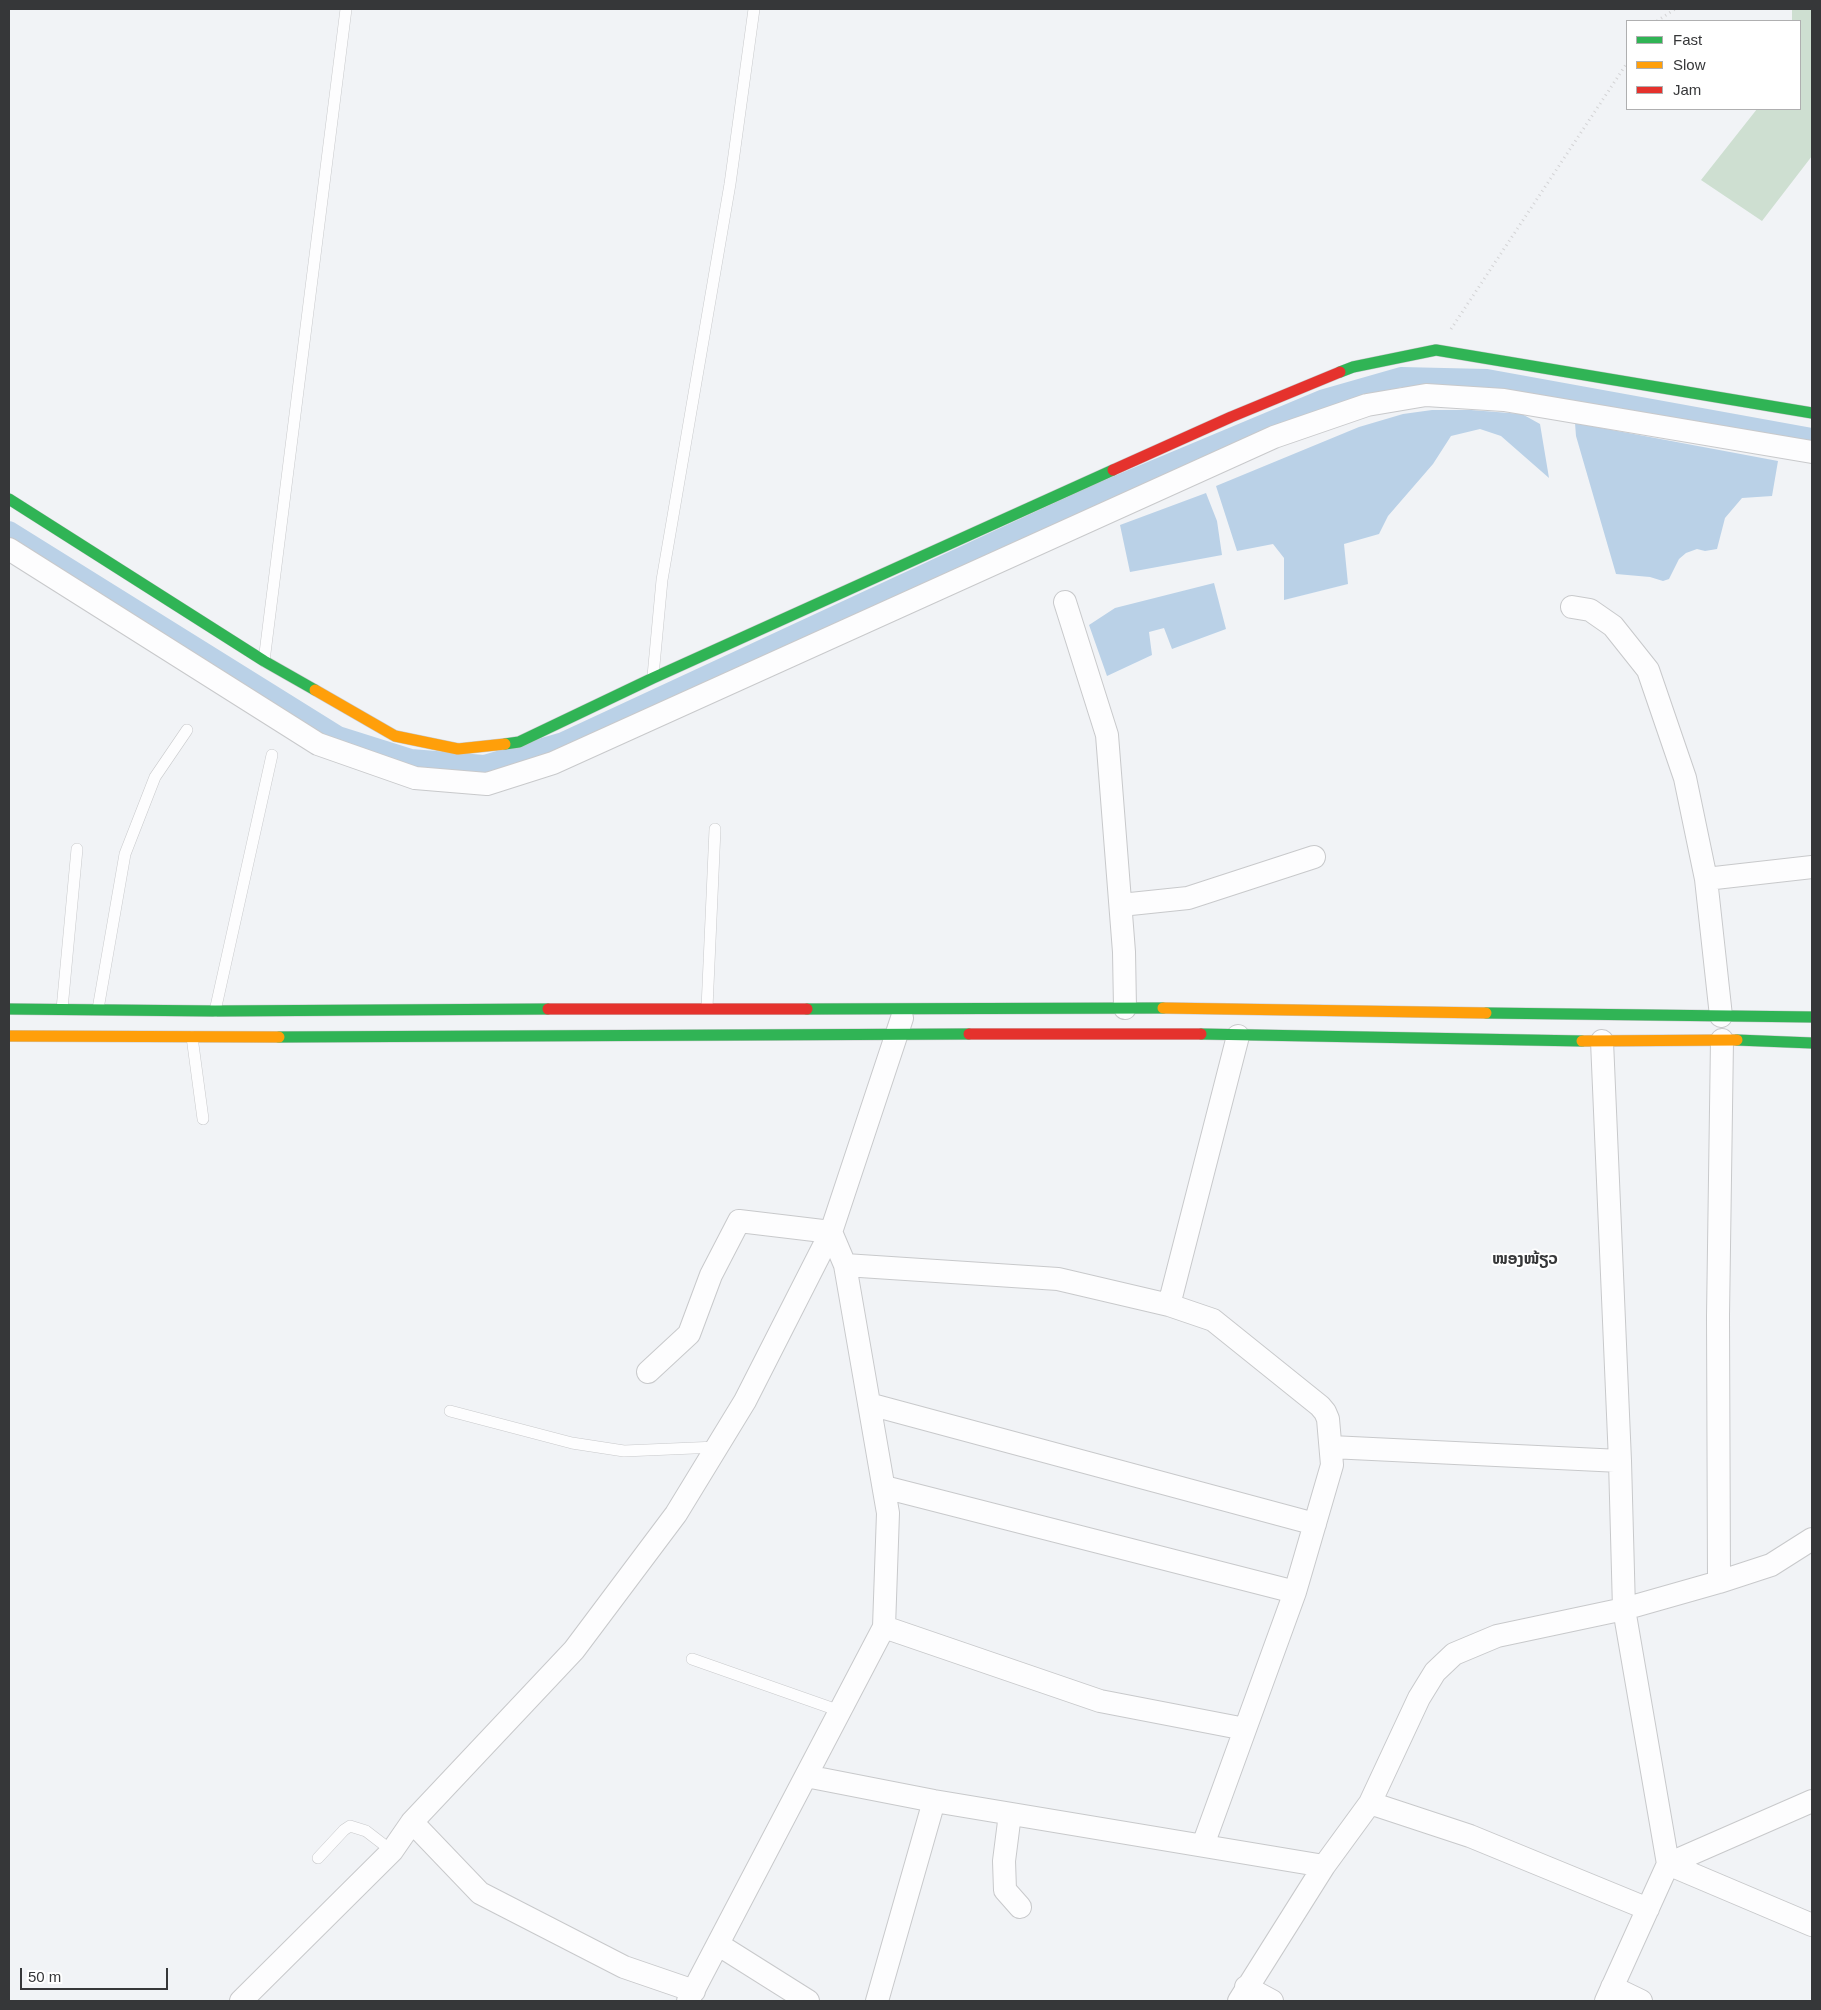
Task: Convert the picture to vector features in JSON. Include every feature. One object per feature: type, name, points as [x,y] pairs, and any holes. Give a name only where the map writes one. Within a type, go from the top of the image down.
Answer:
[{"type":"main road","points":[[9,499],[264,661],[395,736],[458,749],[519,742],[653,678],[1231,417],[1353,367],[1436,350],[1812,413]]},
{"type":"main road","points":[[9,1010],[215,1011],[707,1008],[904,1010],[1125,1008],[1812,1017]]},
{"type":"main road","points":[[9,1036],[1124,1033],[1602,1041],[1722,1040],[1812,1043]]},
{"type":"street","points":[[9,549],[318,744],[416,778],[487,784],[553,763],[1274,437],[1367,405],[1426,395],[1504,400],[1812,452]]},
{"type":"street","points":[[1064,602],[1107,735],[1121,905],[1125,1008]]},
{"type":"street","points":[[1572,607],[1590,610],[1613,626],[1648,670],[1685,778],[1706,879],[1721,1016]]},
{"type":"street","points":[[1121,905],[1188,898],[1314,857]]},
{"type":"street","points":[[1706,879],[1812,867]]},
{"type":"street","points":[[242,2001],[392,1851],[412,1822],[574,1650],[676,1514],[745,1401],[831,1232],[904,1010]]},
{"type":"street","points":[[1169,1305],[1238,1036]]},
{"type":"street","points":[[1719,1582],[1718,1316],[1722,1040]]},
{"type":"street","points":[[1602,1041],[1620,1462],[1624,1608],[1668,1864],[1609,1994],[1641,2001]]},
{"type":"street","points":[[648,1372],[689,1334],[711,1275],[739,1221],[831,1232]]},
{"type":"street","points":[[412,1822],[480,1893],[624,1967],[691,1996],[884,1627],[888,1513],[845,1265],[831,1232]]},
{"type":"street","points":[[845,1265],[1058,1279],[1169,1305],[1213,1320],[1325,1412],[1328,1419],[1332,1465],[1295,1592],[1203,1845]]},
{"type":"street","points":[[869,1404],[1315,1524]]},
{"type":"street","points":[[1331,1447],[1620,1462]]},
{"type":"street","points":[[884,1487],[1295,1592]]},
{"type":"street","points":[[1272,2001],[1243,1994],[1324,1866],[1370,1802],[1418,1698],[1435,1672],[1454,1654],[1497,1636],[1624,1608],[1719,1582],[1771,1565],[1812,1539]]},
{"type":"street","points":[[884,1627],[1100,1702],[1245,1729]]},
{"type":"street","points":[[806,1776],[934,1801],[1324,1866]]},
{"type":"street","points":[[876,2001],[934,1801]]},
{"type":"street","points":[[1668,1864],[1812,1801]]},
{"type":"street","points":[[1370,1802],[1470,1836],[1648,1909]]},
{"type":"street","points":[[1010,1814],[1004,1861],[1005,1890],[1020,1907]]},
{"type":"street","points":[[1668,1864],[1812,1925]]},
{"type":"street","points":[[719,1945],[808,2001]]},
{"type":"lane","points":[[264,661],[346,9]]},
{"type":"lane","points":[[653,678],[662,580],[730,184],[754,9]]},
{"type":"lane","points":[[98,1009],[125,854],[155,777],[187,730]]},
{"type":"lane","points":[[215,1011],[272,755]]},
{"type":"lane","points":[[707,1008],[715,829]]},
{"type":"lane","points":[[62,1009],[77,849]]},
{"type":"lane","points":[[192,1037],[203,1119]]},
{"type":"lane","points":[[450,1411],[572,1443],[624,1451],[717,1447]]},
{"type":"lane","points":[[692,1659],[840,1712]]},
{"type":"lane","points":[[318,1858],[350,1826],[366,1831],[392,1851]]},
{"type":"path","points":[[1658,20],[1675,9]]},
{"type":"path","points":[[1436,350],[1626,65]]},
{"type":"green space","points":[[1792,9],[1812,9],[1812,156],[1762,221],[1701,180],[1756,110],[1801,110],[1801,20],[1792,20]]},
{"type":"water","points":[[1432,410],[1471,410],[1522,414],[1540,424],[1549,478],[1501,436],[1480,429],[1451,436],[1433,464],[1388,516],[1379,534],[1344,544],[1348,584],[1284,600],[1284,558],[1273,544],[1237,551],[1216,486],[1359,427],[1403,414]]},
{"type":"water","points":[[1575,423],[1778,461],[1772,496],[1742,498],[1725,518],[1717,549],[1705,551],[1697,549],[1686,553],[1679,559],[1669,579],[1663,581],[1650,577],[1616,574],[1576,436]]},
{"type":"water","points":[[1206,493],[1217,521],[1222,555],[1130,572],[1120,525]]},
{"type":"water","points":[[1214,583],[1226,629],[1172,649],[1164,628],[1149,632],[1152,655],[1107,676],[1089,625],[1115,608]]},
{"type":"waterway","points":[[9,531],[338,736],[411,759],[484,765],[563,742],[1097,494],[1324,399],[1401,377],[1487,379],[1812,438]]},
{"type":"traffic: fast","points":[[1340,372],[1353,367],[1436,350],[1812,413]]},
{"type":"traffic: fast","points":[[505,744],[519,742],[653,678],[1113,470]]},
{"type":"traffic: fast","points":[[9,499],[264,661],[315,690]]},
{"type":"traffic: fast","points":[[807,1009],[1163,1008]]},
{"type":"traffic: fast","points":[[9,1009],[215,1011],[548,1009]]},
{"type":"traffic: fast","points":[[1486,1013],[1812,1017]]},
{"type":"traffic: fast","points":[[279,1037],[969,1034]]},
{"type":"traffic: fast","points":[[1201,1034],[1582,1041]]},
{"type":"traffic: fast","points":[[1737,1040],[1812,1043]]},
{"type":"traffic: slow","points":[[315,690],[395,736],[458,749],[505,744]]},
{"type":"traffic: slow","points":[[1163,1008],[1486,1013]]},
{"type":"traffic: slow","points":[[9,1036],[279,1037]]},
{"type":"traffic: slow","points":[[1582,1041],[1737,1040]]},
{"type":"traffic: jam","points":[[1113,470],[1231,417],[1340,372]]},
{"type":"traffic: jam","points":[[548,1009],[807,1009]]},
{"type":"traffic: jam","points":[[969,1034],[1201,1034]]},
{"type":"district","name":"ໜອງໜ້ຽວ","points":[[1525,1260]]}]
